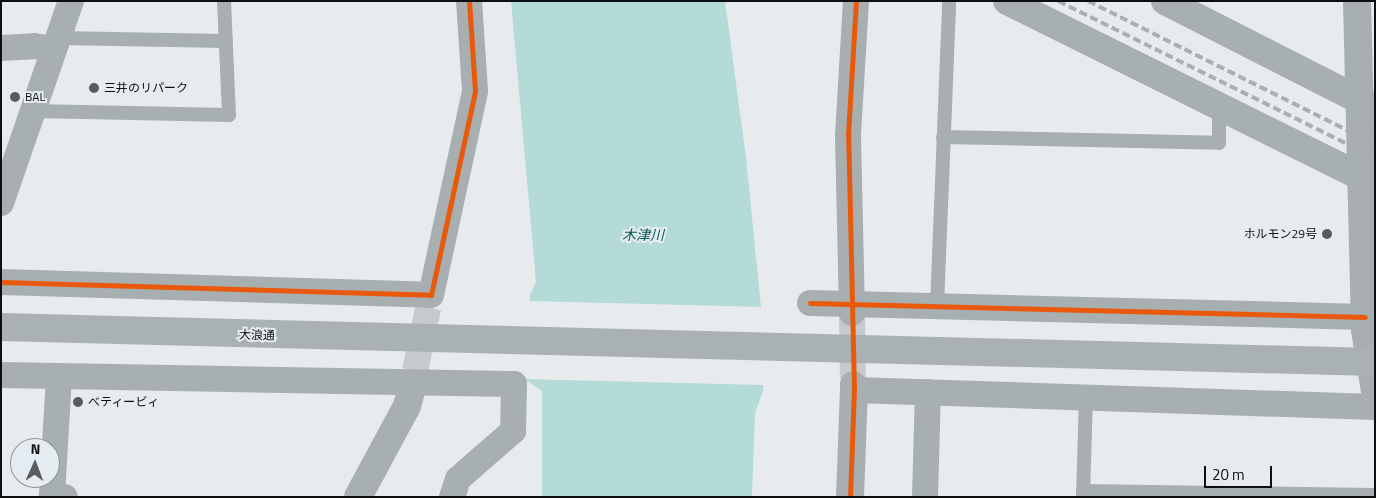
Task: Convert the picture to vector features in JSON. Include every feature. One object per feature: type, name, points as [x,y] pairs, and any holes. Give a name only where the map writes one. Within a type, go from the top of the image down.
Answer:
[{"type":"main road","name":"大浪通","points":[[1,327],[513,342],[1372,362]]},
{"type":"street","points":[[1,203],[71,1]]},
{"type":"street","points":[[1,282],[430,299],[475,91],[469,1]]},
{"type":"street","points":[[852,309],[848,134],[856,1]]},
{"type":"street","points":[[1007,1],[1368,181]]},
{"type":"street","points":[[1165,1],[1367,104]]},
{"type":"street","points":[[1363,13],[1368,181],[1365,317],[1375,392]]},
{"type":"street","points":[[1,48],[56,44]]},
{"type":"street","points":[[810,303],[852,309],[937,306],[1365,317]]},
{"type":"street","points":[[1,375],[414,377],[432,380],[514,384],[513,431],[458,479],[452,497]]},
{"type":"street","points":[[59,376],[52,495],[64,497]]},
{"type":"street","points":[[358,497],[407,406],[414,377]]},
{"type":"street","points":[[850,497],[854,387],[928,392],[1375,407]]},
{"type":"street","points":[[925,497],[928,392]]},
{"type":"lane","points":[[33,111],[229,115],[224,1]]},
{"type":"lane","points":[[937,306],[950,1]]},
{"type":"lane","points":[[56,44],[226,41]]},
{"type":"lane","points":[[943,137],[1218,143],[1219,106]]},
{"type":"lane","points":[[1086,397],[1083,494],[1375,495]]},
{"type":"water","name":"木津川","points":[[511,1],[725,1],[746,157],[765,347],[763,391],[755,413],[752,497],[542,497],[542,391],[526,380],[530,295],[536,282]]},
{"type":"pier","points":[[527,301],[764,307],[768,347],[766,385],[523,379]]},
{"type":"tunnel","points":[[415,371],[429,304]]},
{"type":"tunnel","points":[[852,313],[853,384]]},
{"type":"railway","points":[[1058,1],[1375,158]]},
{"type":"railway","points":[[1088,1],[1375,144]]},
{"type":"cycle path","points":[[1,282],[431,295],[475,91],[469,1]]},
{"type":"cycle path","points":[[850,497],[854,390],[848,135],[856,1]]},
{"type":"cycle path","points":[[810,303],[1365,317]]},
{"type":"place","name":"三井のリパーク","points":[[94,88]]},
{"type":"place","name":"BAL","points":[[15,97]]},
{"type":"place","name":"ホルモン29号","points":[[1327,234]]},
{"type":"place","name":"べティービィ","points":[[78,402]]}]
